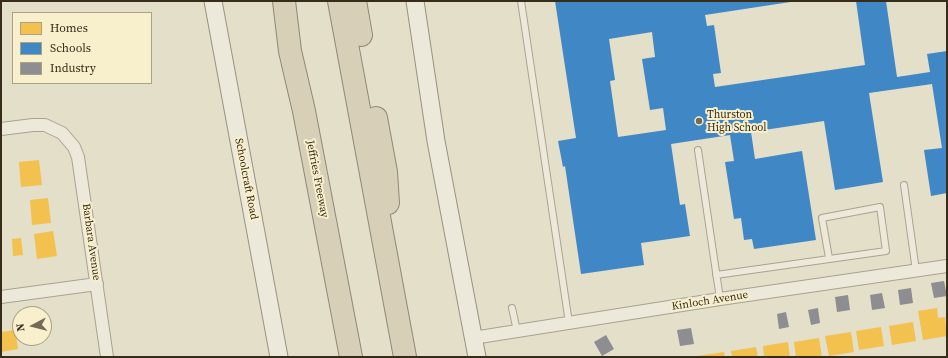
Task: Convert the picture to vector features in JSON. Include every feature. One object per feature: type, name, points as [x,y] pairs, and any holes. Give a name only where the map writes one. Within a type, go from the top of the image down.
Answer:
[{"type":"highway","points":[[276,1],[290,51]]},
{"type":"highway","name":"Jeffries Freeway","points":[[284,1],[290,51],[304,111],[351,357]]},
{"type":"highway","points":[[339,1],[405,357]]},
{"type":"highway","points":[[355,1],[386,172],[390,278]]},
{"type":"main road","name":"Schoolcraft Road","points":[[213,1],[280,357]]},
{"type":"main road","points":[[415,1],[436,141],[476,357]]},
{"type":"street","name":"Barbara Avenue","points":[[1,129],[45,125],[62,133],[74,147],[78,157],[107,357]]},
{"type":"street","name":"Kinloch Avenue","points":[[473,338],[720,299],[947,266]]},
{"type":"street","points":[[1,297],[97,284]]},
{"type":"lane","points":[[521,1],[569,323]]},
{"type":"lane","points":[[698,150],[720,299]]},
{"type":"lane","points":[[904,185],[916,271]]},
{"type":"lane","points":[[716,275],[886,251],[880,207],[822,218],[829,258]]},
{"type":"lane","points":[[512,308],[517,331]]},
{"type":"building: Homes","points":[[39,160],[42,185],[21,187],[19,162]]},
{"type":"building: Homes","points":[[48,198],[51,223],[32,225],[30,200]]},
{"type":"building: Homes","points":[[53,231],[57,256],[37,259],[34,234]]},
{"type":"building: Homes","points":[[21,238],[23,255],[13,256],[12,239]]},
{"type":"building: Homes","points":[[937,308],[938,318],[945,317],[947,336],[923,340],[918,311]]},
{"type":"building: Homes","points":[[913,322],[916,341],[892,345],[889,326]]},
{"type":"building: Homes","points":[[881,327],[884,346],[859,350],[856,331]]},
{"type":"building: Homes","points":[[12,330],[12,346],[18,346],[18,349],[1,352],[1,332]]},
{"type":"building: Homes","points":[[851,332],[854,352],[829,356],[825,336]]},
{"type":"building: Homes","points":[[819,338],[822,357],[796,357],[794,342]]},
{"type":"building: Homes","points":[[788,342],[790,357],[764,357],[763,346]]},
{"type":"building: Homes","points":[[756,347],[758,357],[732,357],[731,351]]},
{"type":"building: Homes","points":[[724,352],[725,357],[697,356]]},
{"type":"building: Schools","points":[[555,1],[797,1],[705,15],[707,26],[714,25],[721,73],[713,74],[715,87],[865,65],[856,1],[886,1],[897,77],[930,72],[927,54],[947,51],[947,193],[931,196],[924,150],[942,148],[932,84],[869,93],[883,182],[835,190],[824,121],[751,132],[755,159],[802,151],[816,240],[754,249],[752,239],[744,240],[741,218],[734,219],[725,162],[734,161],[730,135],[671,144],[680,205],[685,204],[690,236],[641,243],[644,265],[581,274],[565,166],[563,167],[558,141],[576,138]],"holes":[[[652,32],[655,57],[642,59],[650,110],[663,108],[666,130],[618,137],[610,81],[615,80],[609,39]]]},
{"type":"building: Industry","points":[[944,281],[947,296],[934,298],[931,283]]},
{"type":"building: Industry","points":[[911,288],[913,303],[900,305],[898,290]]},
{"type":"building: Industry","points":[[882,293],[885,308],[872,310],[870,295]]},
{"type":"building: Industry","points":[[848,295],[850,310],[837,312],[835,297]]},
{"type":"building: Industry","points":[[818,308],[820,323],[811,325],[808,310]]},
{"type":"building: Industry","points":[[786,312],[789,327],[779,329],[777,314]]},
{"type":"building: Industry","points":[[691,328],[694,344],[680,346],[677,330]]},
{"type":"building: Industry","points":[[606,335],[614,349],[602,356],[594,342]]},
{"type":"place","name":"Thurston High School","points":[[699,121]]}]
